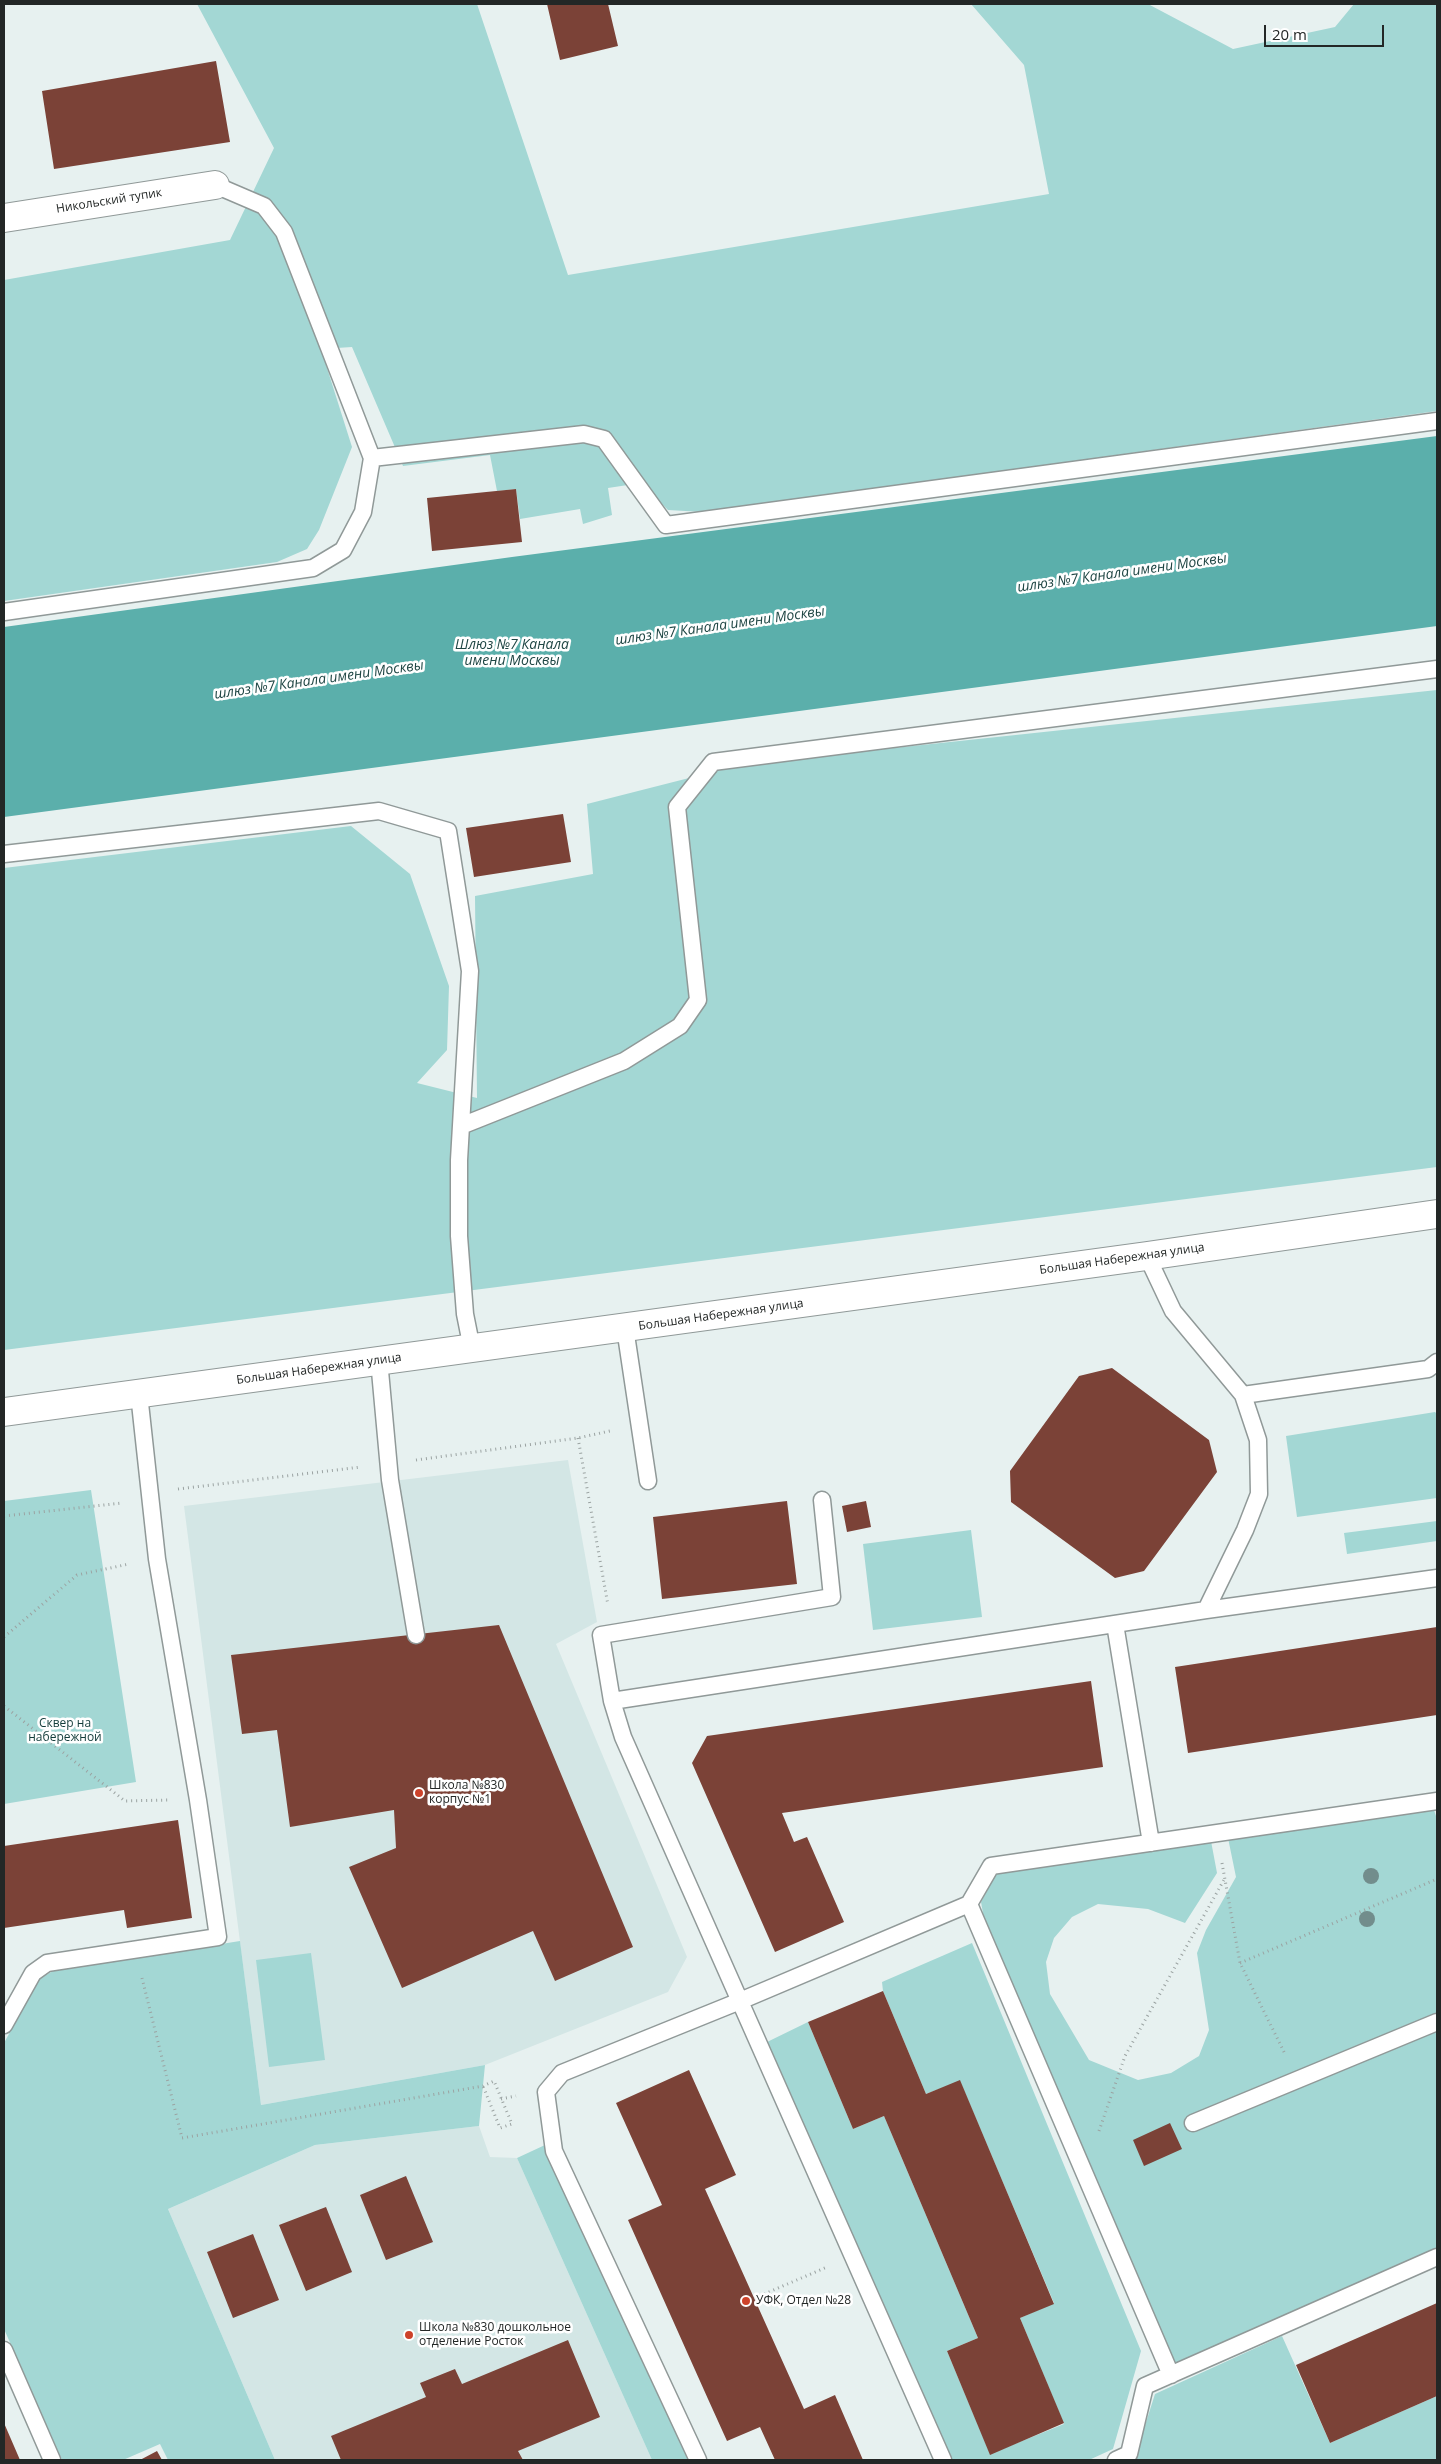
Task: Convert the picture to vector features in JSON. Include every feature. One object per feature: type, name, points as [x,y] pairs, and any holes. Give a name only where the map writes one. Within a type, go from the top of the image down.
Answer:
[{"type":"street","name":"Никольский тупик","points":[[4,218],[215,185]]},
{"type":"street","name":"Большая Набережная улица","points":[[4,1412],[1147,1256],[1437,1214]]},
{"type":"lane","points":[[4,612],[313,568],[343,550],[363,512],[372,458],[284,232],[264,206],[215,185]]},
{"type":"lane","points":[[372,458],[584,434],[604,439],[666,525],[1437,422]]},
{"type":"lane","points":[[461,1126],[624,1061],[680,1026],[698,1000],[677,807],[713,762],[1437,669]]},
{"type":"lane","points":[[4,854],[379,811],[448,831],[470,971],[461,1126],[459,1236],[465,1314],[472,1349]]},
{"type":"lane","points":[[1147,1256],[1173,1311],[1243,1395],[1258,1440],[1259,1494],[1245,1530],[1206,1610]]},
{"type":"lane","points":[[625,1328],[648,1480]]},
{"type":"lane","points":[[379,1360],[390,1480],[416,1635]]},
{"type":"lane","points":[[1243,1395],[1428,1368],[1437,1362]]},
{"type":"lane","points":[[4,2025],[32,1973],[47,1963],[218,1937],[198,1800],[157,1559],[139,1394]]},
{"type":"lane","points":[[822,1500],[832,1597],[600,1635],[612,1701],[623,1737],[942,2460]]},
{"type":"lane","points":[[612,1701],[1206,1610],[1437,1578]]},
{"type":"lane","points":[[1115,1624],[1151,1843]]},
{"type":"lane","points":[[698,2460],[554,2151],[546,2092],[562,2072],[740,2001],[968,1904],[991,1866],[1437,1801]]},
{"type":"lane","points":[[968,1904],[1171,2375]]},
{"type":"lane","points":[[1193,2123],[1437,2022]]},
{"type":"lane","points":[[1116,2460],[1129,2454],[1145,2386],[1437,2257]]},
{"type":"lane","points":[[4,2350],[52,2460]]},
{"type":"path","points":[[578,1438],[613,1633]]},
{"type":"path","points":[[4,1516],[150,1500]]},
{"type":"path","points":[[4,1637],[77,1575],[157,1559]]},
{"type":"path","points":[[4,1706],[125,1801],[198,1800]]},
{"type":"path","points":[[1217,1833],[1240,1963],[1297,2080]]},
{"type":"path","points":[[1084,2174],[1125,2056],[1225,1878]]},
{"type":"path","points":[[1240,1963],[1437,1879]]},
{"type":"path","points":[[135,1949],[182,2138],[483,2086],[494,2081],[512,2124],[500,2128],[483,2086]]},
{"type":"path","points":[[754,2298],[852,2256]]},
{"type":"shaded area","name":"Школа №830 корпус №1","points":[[568,1460],[597,1622],[556,1644],[687,1957],[668,1992],[485,2065],[261,2105],[184,1506]]},
{"type":"shaded area","name":"Школа №830 дошкольное отделение Росток","points":[[479,2126],[490,2157],[517,2158],[652,2460],[275,2460],[168,2209],[315,2145]]},
{"type":"green space","points":[[197,4],[477,4],[568,275],[1049,194],[1024,65],[971,4],[1148,4],[1233,49],[1335,27],[1354,4],[1437,4],[1437,411],[703,512],[668,510],[641,483],[608,488],[612,515],[583,524],[580,509],[520,519],[516,489],[497,491],[490,455],[403,466],[352,347],[321,349],[352,447],[319,530],[307,549],[277,562],[4,601],[4,280],[230,240],[274,148]]},
{"type":"green space","points":[[1437,690],[1437,1167],[4,1350],[4,868],[351,826],[410,874],[449,986],[447,1050],[417,1083],[477,1098],[475,896],[593,874],[587,804],[744,764]]},
{"type":"green space","points":[[1435,1412],[1437,1414],[1437,1498],[1297,1517],[1286,1436]]},
{"type":"green space","name":"Сквер на набережной","points":[[91,1490],[136,1782],[4,1804],[4,1501]]},
{"type":"green space","points":[[1437,1521],[1437,1541],[1347,1554],[1344,1533]]},
{"type":"green space","points":[[971,1530],[982,1617],[873,1630],[863,1544]]},
{"type":"green space","points":[[1434,1810],[1437,1819],[1437,2249],[1174,2365],[985,1924],[981,1902],[996,1874],[1211,1841],[1217,1873],[1185,1923],[1148,1909],[1098,1904],[1072,1917],[1054,1938],[1046,1962],[1050,1994],[1089,2060],[1138,2080],[1171,2073],[1199,2056],[1209,2030],[1197,1953],[1206,1930],[1236,1877],[1228,1838]]},
{"type":"green space","points":[[240,1941],[261,2105],[485,2065],[479,2126],[315,2145],[168,2209],[275,2460],[168,2460],[160,2444],[123,2460],[62,2460],[4,2329],[4,2043],[39,1979],[53,1971]]},
{"type":"green space","points":[[972,1943],[1141,2351],[1113,2449],[1089,2460],[951,2460],[765,2043],[808,2022],[853,2129],[884,2116],[978,2338],[947,2351],[990,2454],[1064,2424],[1020,2318],[1054,2303],[960,2081],[926,2094],[883,1991],[882,1982]]},
{"type":"green space","points":[[311,1953],[325,2060],[269,2067],[256,1960]]},
{"type":"green space","points":[[545,2145],[688,2460],[652,2460],[517,2158]]},
{"type":"green space","points":[[1282,2336],[1330,2443],[1437,2396],[1437,2460],[1134,2460],[1155,2394]]},
{"type":"water","name":"Шлюз №7 Канала имени Москвы","points":[[1437,436],[1437,626],[4,817],[4,627],[512,557]]},
{"type":"building","points":[[547,4],[608,4],[618,46],[560,60]]},
{"type":"building","points":[[216,61],[230,142],[54,169],[42,91]]},
{"type":"building","points":[[516,489],[522,542],[432,551],[427,498]]},
{"type":"building","points":[[563,814],[571,862],[474,877],[466,828]]},
{"type":"building","points":[[1112,1368],[1209,1440],[1217,1472],[1144,1571],[1115,1578],[1011,1502],[1010,1471],[1079,1376]]},
{"type":"building","points":[[787,1501],[797,1584],[662,1599],[653,1517]]},
{"type":"building","points":[[866,1501],[871,1527],[847,1532],[842,1506]]},
{"type":"building","points":[[499,1625],[633,1947],[555,1981],[533,1931],[402,1988],[349,1867],[396,1848],[394,1810],[290,1827],[277,1730],[242,1734],[231,1655]]},
{"type":"building","points":[[1437,1627],[1437,1715],[1188,1753],[1175,1667]]},
{"type":"building","points":[[1091,1681],[1103,1767],[782,1813],[794,1842],[807,1837],[844,1922],[775,1952],[692,1763],[707,1736]]},
{"type":"building","points":[[178,1820],[192,1918],[127,1928],[124,1910],[4,1928],[4,1846]]},
{"type":"building","points":[[883,1991],[926,2094],[960,2080],[1054,2304],[1020,2318],[1064,2423],[990,2455],[947,2351],[978,2338],[884,2116],[853,2129],[808,2022]]},
{"type":"building","points":[[689,2070],[736,2175],[705,2189],[804,2409],[835,2395],[863,2460],[775,2460],[760,2427],[727,2441],[628,2220],[662,2205],[616,2103]]},
{"type":"building","points":[[1170,2123],[1182,2149],[1144,2166],[1133,2140]]},
{"type":"building","points":[[406,2176],[433,2242],[386,2260],[360,2195]]},
{"type":"building","points":[[326,2207],[352,2272],[306,2291],[279,2225]]},
{"type":"building","points":[[253,2234],[279,2300],[233,2318],[207,2252]]},
{"type":"building","points":[[1437,2303],[1437,2396],[1330,2443],[1296,2365]]},
{"type":"building","points":[[568,2340],[600,2417],[518,2451],[523,2460],[341,2460],[331,2436],[426,2397],[420,2383],[455,2369],[462,2384]]},
{"type":"building","points":[[4,2423],[20,2460],[4,2460]]},
{"type":"building","points":[[157,2451],[162,2460],[140,2460]]},
{"type":"place","name":"Школа №830 корпус №1","points":[[419,1793]]},
{"type":"place","name":"УФК, Отдел №28","points":[[746,2301]]},
{"type":"place","name":"Школа №830 дошкольное отделение Росток","points":[[409,2335]]},
{"type":"water label","name":"шлюз №7 Канала имени Москвы","points":[[1122,573]]},
{"type":"water label","name":"шлюз №7 Канала имени Москвы","points":[[720,626]]},
{"type":"water label","name":"шлюз №7 Канала имени Москвы","points":[[319,680]]}]
